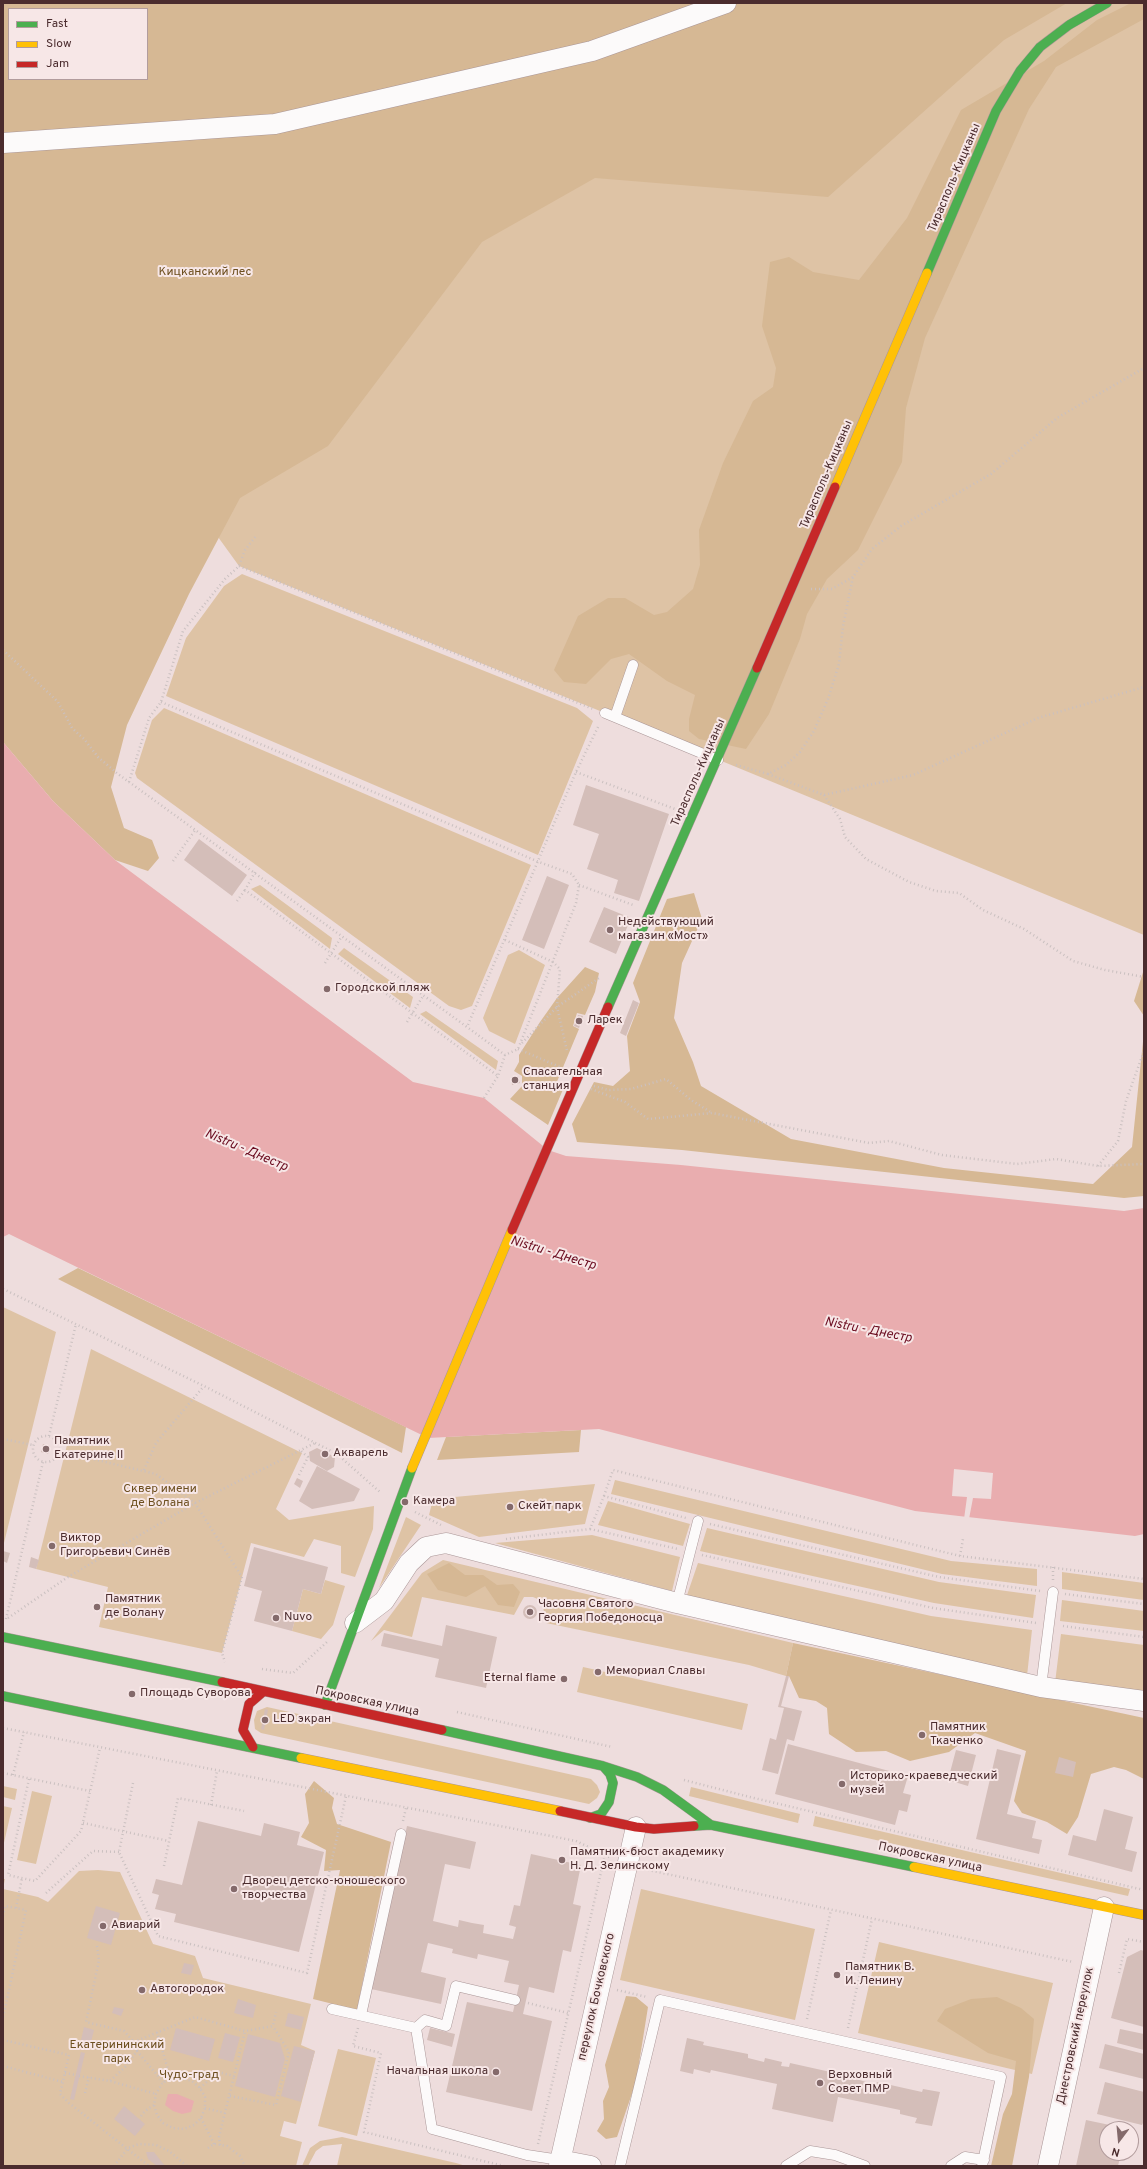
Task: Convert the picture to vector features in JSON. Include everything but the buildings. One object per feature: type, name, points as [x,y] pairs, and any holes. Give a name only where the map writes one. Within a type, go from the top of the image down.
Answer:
[{"type":"main road","name":"Тирасполь-Кицканы","points":[[325,1705],[400,1497],[573,1086],[719,759],[996,112],[1020,71],[1040,46],[1069,25],[1108,3]]},
{"type":"main road","name":"Покровская улица","points":[[3,1637],[264,1691],[603,1766],[637,1777],[663,1790],[711,1825]]},
{"type":"main road","points":[[253,1747],[243,1730],[249,1704],[264,1691]]},
{"type":"main road","name":"Покровская улица","points":[[3,1696],[636,1827],[654,1829],[711,1825],[1144,1915]]},
{"type":"main road","points":[[590,1818],[601,1814],[606,1810],[610,1802],[613,1783],[610,1774],[603,1766]]},
{"type":"street","points":[[3,143],[274,124],[592,51],[726,3]]},
{"type":"street","points":[[355,1623],[384,1600],[409,1563],[426,1547],[446,1543],[677,1603],[1041,1687],[1144,1701]]},
{"type":"street","name":"переулок Бочковского","points":[[560,2163],[636,1827]]},
{"type":"street","name":"Днестровский переулок","points":[[1048,2166],[1104,1907]]},
{"type":"street","points":[[560,2163],[592,2166]]},
{"type":"lane","points":[[615,717],[633,665]]},
{"type":"lane","points":[[605,713],[719,759]]},
{"type":"lane","points":[[677,1603],[698,1521]]},
{"type":"lane","points":[[1041,1687],[1053,1592]]},
{"type":"lane","points":[[361,2015],[402,1829]]},
{"type":"lane","points":[[416,2028],[425,2020],[446,2026],[456,1986],[515,2000]]},
{"type":"lane","points":[[620,2166],[660,2000],[1001,2076],[983,2163],[965,2157],[951,2166]]},
{"type":"lane","points":[[332,2009],[416,2028]]},
{"type":"lane","points":[[416,2028],[432,2129],[560,2163]]},
{"type":"lane","points":[[786,2166],[810,2151],[835,2155],[865,2166]]},
{"type":"path","points":[[768,774],[786,765],[800,752],[814,731],[828,699],[839,664],[843,626],[853,577],[872,549],[902,526],[991,474],[1057,418],[1144,368]]},
{"type":"path","points":[[129,782],[149,718],[161,702],[183,631],[225,579],[239,566],[245,550],[256,536]]},
{"type":"path","points":[[239,566],[605,713],[576,772],[539,862],[467,1027]]},
{"type":"path","points":[[793,586],[816,590],[832,589],[853,577]]},
{"type":"path","points":[[3,650],[58,702],[72,728],[84,739],[98,757],[129,782],[196,829],[505,1055]]},
{"type":"path","points":[[719,759],[768,774],[824,795],[912,775],[1038,718],[1144,687]]},
{"type":"path","points":[[161,702],[539,862],[572,874],[579,886],[638,907]]},
{"type":"path","points":[[576,772],[679,811]]},
{"type":"path","points":[[824,795],[840,819],[845,837],[866,859],[909,882],[936,891],[959,893],[983,910],[1024,929],[1073,961],[1105,970],[1144,976]]},
{"type":"path","points":[[173,861],[196,829]]},
{"type":"path","points":[[238,901],[255,872]]},
{"type":"path","points":[[484,1098],[498,1076],[505,1055],[518,1049],[521,1044],[576,903],[579,886]]},
{"type":"path","points":[[245,890],[498,1076]]},
{"type":"path","points":[[325,963],[342,936]]},
{"type":"path","points":[[505,940],[553,962],[560,969],[557,1007],[569,1059]]},
{"type":"path","points":[[521,1044],[557,1007],[604,974]]},
{"type":"path","points":[[407,1022],[414,1014],[424,996]]},
{"type":"path","points":[[518,1049],[564,1069],[573,1086]]},
{"type":"path","points":[[1098,1166],[1118,1141],[1126,1101],[1144,1051]]},
{"type":"path","points":[[712,1113],[691,1100],[666,1079],[632,1089],[608,1090],[591,1084],[587,1088],[625,1102],[648,1119],[712,1113],[869,1143],[889,1141],[942,1155],[1017,1164],[1056,1159],[1098,1166],[1144,1164]]},
{"type":"path","points":[[3,1289],[204,1386],[337,1454],[375,1489]]},
{"type":"path","points":[[49,1436],[76,1324]]},
{"type":"path","points":[[144,1470],[156,1443],[204,1386]]},
{"type":"path","points":[[42,1436],[49,1436],[55,1439],[59,1445],[59,1452],[56,1458],[50,1462],[43,1462],[36,1459],[33,1453],[33,1445],[36,1440],[42,1436]]},
{"type":"path","points":[[3,1439],[33,1445]]},
{"type":"path","points":[[43,1462],[6,1619],[68,1577],[195,1503],[315,1443]]},
{"type":"path","points":[[299,1476],[308,1457],[301,1451]]},
{"type":"path","points":[[59,1452],[144,1470],[156,1474],[195,1503],[242,1577],[222,1653],[226,1665]]},
{"type":"path","points":[[590,1529],[613,1470],[960,1556],[1144,1580]]},
{"type":"path","points":[[604,1496],[698,1521],[939,1577],[1144,1604]]},
{"type":"path","points":[[503,1539],[590,1529],[933,1608],[1144,1637]]},
{"type":"path","points":[[960,1556],[963,1539]]},
{"type":"path","points":[[452,1711],[607,1745],[614,1748]]},
{"type":"path","points":[[3,1728],[576,1841],[627,1865],[1075,1963]]},
{"type":"path","points":[[13,1775],[24,1732]]},
{"type":"path","points":[[28,1779],[8,1875],[35,1881],[81,1831],[100,1748]]},
{"type":"path","points":[[211,1805],[218,1771]]},
{"type":"path","points":[[3,1773],[90,1792]]},
{"type":"path","points":[[682,1779],[754,1798],[1144,1890]]},
{"type":"path","points":[[133,1783],[122,1831],[119,1852],[158,1936],[307,1973],[346,1796]]},
{"type":"path","points":[[164,1866],[178,1798],[244,1812]]},
{"type":"path","points":[[402,1829],[406,1808]]},
{"type":"path","points":[[83,1823],[169,1841]]},
{"type":"path","points":[[46,1893],[93,1851],[119,1852]]},
{"type":"path","points":[[536,2156],[605,1855]]},
{"type":"path","points":[[16,1908],[22,1878]]},
{"type":"path","points":[[3,1916],[5,1906],[26,1910],[3,2018]]},
{"type":"path","points":[[804,2031],[831,1910]]},
{"type":"path","points":[[845,2041],[872,1919]]},
{"type":"path","points":[[1119,1973],[1127,1939],[1144,1942]]},
{"type":"path","points":[[97,1946],[99,1960],[86,2022],[124,2031],[134,2042],[137,2051],[163,2082]]},
{"type":"path","points":[[600,1985],[660,2000]]},
{"type":"path","points":[[526,2002],[568,2013]]},
{"type":"path","points":[[230,2096],[276,2105],[289,2052],[273,2026],[276,2012]]},
{"type":"path","points":[[361,2015],[353,2046],[381,2054],[364,2132],[504,2166]]},
{"type":"path","points":[[134,2042],[195,2017],[245,2031],[273,2026]]},
{"type":"path","points":[[220,2145],[219,2137],[245,2031]]},
{"type":"path","points":[[157,2032],[171,2080]]},
{"type":"path","points":[[3,2040],[69,2055],[60,2094],[69,2103],[149,2166]]},
{"type":"path","points":[[110,2081],[125,2067],[137,2051]]},
{"type":"path","points":[[3,2066],[63,2082]]},
{"type":"path","points":[[200,2088],[218,2072],[234,2076]]},
{"type":"path","points":[[65,2073],[76,2075]]},
{"type":"path","points":[[79,2076],[110,2081],[156,2094]]},
{"type":"path","points":[[85,2093],[90,2078]]},
{"type":"path","points":[[186,2079],[200,2088],[205,2097],[205,2108],[201,2118],[194,2125],[184,2129],[173,2128],[163,2123],[157,2115],[154,2105],[156,2094],[163,2082],[186,2079]]},
{"type":"path","points":[[141,2116],[145,2111],[154,2105]]},
{"type":"path","points":[[205,2108],[225,2114]]},
{"type":"path","points":[[201,2118],[214,2144]]},
{"type":"path","points":[[114,2166],[128,2148],[139,2144],[156,2145],[170,2151],[187,2166]]},
{"type":"path","points":[[208,2148],[214,2144],[227,2146],[240,2156],[245,2166]]},
{"type":"green space","name":"Кицканский лес","points":[[3,3],[1067,3],[1004,40],[828,197],[595,178],[482,242],[328,446],[240,498],[189,594],[127,725],[111,787],[124,828],[152,840],[159,858],[148,871],[115,860],[53,801],[3,742]]},
{"type":"green space","points":[[56,3],[1144,3],[1144,935],[605,713],[239,566],[153,447],[148,8]]},
{"type":"green space","points":[[1131,3],[1144,3],[1144,19],[1056,67],[1029,109],[925,338],[906,408],[902,462],[858,550],[827,579],[807,614],[800,639],[769,714],[746,749],[699,739],[689,731],[689,719],[695,695],[667,681],[629,654],[611,659],[586,684],[564,682],[554,670],[578,616],[608,598],[625,598],[654,615],[667,612],[693,589],[700,565],[699,530],[723,463],[753,401],[773,387],[776,368],[762,326],[770,262],[789,257],[813,272],[859,280],[907,218],[961,110],[1044,61],[1097,20]]},
{"type":"green space","points":[[242,574],[577,708],[593,721],[538,855],[166,696],[186,638],[224,586]]},
{"type":"green space","points":[[164,708],[531,865],[472,1006],[461,1010],[449,1006],[137,778],[135,773],[152,720]]},
{"type":"green space","points":[[260,885],[332,938],[330,949],[251,889]]},
{"type":"green space","points":[[694,893],[702,919],[682,963],[674,1018],[693,1062],[701,1086],[791,1139],[944,1168],[1093,1184],[1132,1147],[1144,1032],[1144,1196],[1124,1198],[682,1150],[577,1142],[572,1124],[594,1082],[613,1086],[630,1071],[627,1036],[640,1002],[633,983],[667,899]]},
{"type":"green space","points":[[344,948],[413,997],[410,1008],[338,954]]},
{"type":"green space","points":[[519,950],[545,965],[515,1044],[489,1031],[483,1018],[508,955]]},
{"type":"green space","points":[[585,967],[599,973],[595,992],[585,1015],[577,1013],[573,1026],[579,1029],[556,1084],[564,1087],[548,1125],[510,1099],[522,1086],[522,1076],[514,1071],[519,1062],[519,1055],[540,1022],[557,998]]},
{"type":"green space","points":[[1144,969],[1144,1016],[1134,1001]]},
{"type":"green space","points":[[426,1011],[498,1061],[496,1070],[420,1014]]},
{"type":"green space","points":[[78,1268],[406,1427],[402,1453],[58,1279]]},
{"type":"green space","points":[[3,1307],[56,1332],[3,1547]]},
{"type":"green space","name":"Сквер имени де Волана","points":[[91,1349],[302,1453],[276,1509],[289,1520],[374,1506],[373,1529],[355,1577],[341,1573],[341,1546],[314,1539],[304,1557],[251,1543],[222,1653],[99,1627],[108,1587],[36,1569]]},
{"type":"green space","points":[[581,1430],[579,1452],[437,1460],[446,1437]]},
{"type":"green space","points":[[615,1480],[951,1561],[1037,1569],[1037,1586],[942,1574],[611,1494]]},
{"type":"green space","name":"Скейт парк","points":[[595,1484],[585,1524],[479,1537],[429,1515],[433,1499]]},
{"type":"green space","points":[[608,1501],[690,1524],[683,1546],[598,1525]]},
{"type":"green space","points":[[406,1517],[421,1525],[379,1588]]},
{"type":"green space","points":[[707,1528],[939,1582],[1036,1595],[1033,1618],[934,1603],[700,1551]]},
{"type":"green space","points":[[592,1535],[680,1557],[672,1591],[495,1543]]},
{"type":"green space","points":[[443,1560],[793,1643],[786,1676],[749,1665],[546,1623],[542,1601],[533,1597],[524,1597],[514,1615],[422,1597],[412,1637],[384,1630],[371,1641],[422,1573]]},
{"type":"green space","points":[[449,1563],[465,1575],[483,1575],[497,1585],[513,1584],[520,1592],[514,1607],[498,1605],[485,1586],[466,1597],[438,1590],[427,1574]]},
{"type":"green space","points":[[698,1563],[931,1616],[1032,1630],[1027,1676],[686,1598]]},
{"type":"green space","points":[[1062,1572],[1144,1583],[1144,1600],[1062,1589]]},
{"type":"green space","points":[[325,1580],[345,1586],[333,1625],[321,1639],[292,1631],[303,1589],[321,1594]]},
{"type":"green space","points":[[1062,1600],[1144,1611],[1144,1631],[1060,1621]]},
{"type":"green space","points":[[1061,1634],[1144,1645],[1144,1694],[1055,1683]]},
{"type":"green space","points":[[793,1643],[1144,1718],[1144,1779],[1126,1770],[1114,1767],[1091,1774],[1078,1817],[1067,1834],[1047,1822],[1022,1813],[1014,1801],[1026,1751],[975,1733],[949,1752],[910,1761],[886,1751],[856,1752],[829,1734],[827,1708],[816,1701],[799,1698],[789,1676],[786,1676]]},
{"type":"green space","points":[[583,1667],[748,1704],[742,1730],[577,1692]]},
{"type":"green space","points":[[267,1707],[591,1779],[597,1785],[600,1792],[597,1798],[589,1804],[261,1733],[255,1729],[254,1720],[257,1711]]},
{"type":"green space","points":[[314,1781],[334,1798],[332,1808],[337,1824],[391,1842],[357,2010],[313,1999],[340,1870],[324,1871],[326,1850],[301,1837],[309,1823],[305,1794]]},
{"type":"green space","points":[[3,1786],[17,1789],[15,1800],[3,1797]]},
{"type":"green space","points":[[691,1787],[800,1814],[798,1823],[689,1796]]},
{"type":"green space","points":[[32,1791],[52,1796],[36,1864],[17,1860]]},
{"type":"green space","points":[[3,1806],[12,1808],[3,1847]]},
{"type":"green space","points":[[815,1816],[1130,1889],[1128,1896],[813,1826]]},
{"type":"green space","name":"Екатерининский парк","points":[[98,1870],[120,1872],[153,1944],[195,1956],[203,1978],[311,2004],[301,2045],[315,2051],[296,2124],[284,2121],[280,2136],[302,2142],[296,2166],[3,2166],[3,1889],[38,1897],[48,1902],[79,1871]]},
{"type":"green space","points":[[641,1889],[815,1929],[795,2020],[620,1980]]},
{"type":"green space","points":[[879,1942],[1053,1983],[1032,2074],[858,2033]]},
{"type":"green space","points":[[626,1996],[636,1997],[648,2007],[636,2082],[617,2137],[606,2139],[597,2131],[604,2119],[603,2101],[609,2087],[605,2065]]},
{"type":"green space","points":[[997,1997],[1021,2008],[1034,2019],[1029,2077],[1012,2166],[991,2166],[1003,2114],[1012,2094],[1016,2061],[988,2053],[937,2021],[945,2009],[971,1999]]},
{"type":"green space","points":[[338,2049],[376,2058],[357,2136],[318,2126]]},
{"type":"green space","points":[[342,2137],[466,2166],[337,2166],[342,2144],[323,2146],[316,2151],[308,2166],[302,2166],[310,2148],[320,2141]]},
{"type":"water","name":"Nistru - Днестр","points":[[3,742],[53,801],[115,860],[413,1082],[484,1098],[548,1150],[566,1156],[681,1165],[1124,1211],[1144,1208],[1144,1534],[1135,1536],[915,1511],[599,1429],[428,1438],[9,1234],[3,1237]]},
{"type":"water","points":[[168,2094],[177,2094],[194,2101],[191,2112],[182,2114],[173,2111],[165,2105]]},
{"type":"pier","points":[[954,1469],[993,1473],[991,1499],[973,1498],[969,1519],[964,1519],[967,1497],[952,1496]]},
{"type":"traffic: fast","points":[[927,273],[996,111],[1020,71],[1040,47],[1069,25],[1107,3]]},
{"type":"traffic: fast","points":[[608,1007],[757,668]]},
{"type":"traffic: fast","points":[[325,1705],[412,1468]]},
{"type":"traffic: fast","points":[[3,1637],[222,1682]]},
{"type":"traffic: fast","points":[[3,1696],[301,1758]]},
{"type":"traffic: fast","points":[[442,1730],[603,1766],[637,1777],[663,1790],[711,1825]]},
{"type":"traffic: fast","points":[[590,1818],[601,1814],[609,1802],[613,1783],[610,1774],[603,1766]]},
{"type":"traffic: fast","points":[[694,1826],[711,1825],[914,1867]]},
{"type":"traffic: slow","points":[[835,487],[927,273]]},
{"type":"traffic: slow","points":[[412,1468],[512,1230]]},
{"type":"traffic: slow","points":[[301,1758],[560,1811]]},
{"type":"traffic: slow","points":[[914,1867],[1144,1915]]},
{"type":"traffic: jam","points":[[757,668],[835,487]]},
{"type":"traffic: jam","points":[[512,1230],[608,1007]]},
{"type":"traffic: jam","points":[[222,1682],[442,1730]]},
{"type":"traffic: jam","points":[[253,1747],[243,1730],[249,1704],[264,1691]]},
{"type":"traffic: jam","points":[[560,1811],[636,1827],[654,1829],[694,1826]]},
{"type":"place","name":"Недействующий магазин «Мост»","points":[[610,930]]},
{"type":"place","name":"Городской пляж","points":[[327,989]]},
{"type":"place","name":"Ларек","points":[[579,1021]]},
{"type":"place","name":"Спасательная станция","points":[[515,1080]]},
{"type":"place","name":"Памятник Екатерине II","points":[[46,1449]]},
{"type":"place","name":"Акварель","points":[[325,1454]]},
{"type":"place","name":"Камера","points":[[405,1502]]},
{"type":"place","name":"Скейт парк","points":[[510,1507]]},
{"type":"place","name":"Виктор Григорьевич Синёв","points":[[52,1546]]},
{"type":"place","name":"Памятник де Волану","points":[[97,1607]]},
{"type":"place","name":"Часовня Святого Георгия Победоносца","points":[[530,1612]]},
{"type":"place","name":"Nuvo","points":[[276,1618]]},
{"type":"place","name":"Мемориал Славы","points":[[598,1672]]},
{"type":"place","name":"Eternal flame","points":[[564,1679]]},
{"type":"place","name":"Площадь Суворова","points":[[132,1694]]},
{"type":"place","name":"LED экран","points":[[265,1720]]},
{"type":"place","name":"Памятник Ткаченко","points":[[922,1735]]},
{"type":"place","name":"Историко-краеведческий музей","points":[[842,1784]]},
{"type":"place","name":"Памятник-бюст академику Н. Д. Зелинскому","points":[[562,1860]]},
{"type":"place","name":"Дворец детско-юношеского творчества","points":[[234,1889]]},
{"type":"place","name":"Авиарий","points":[[103,1926]]},
{"type":"place","name":"Памятник В. И. Ленину","points":[[837,1975]]},
{"type":"place","name":"Автогородок","points":[[142,1990]]},
{"type":"place","name":"Начальная школа","points":[[496,2072]]},
{"type":"place","name":"Верховный Совет ПМР","points":[[820,2083]]},
{"type":"park label","name":"Чудо-град","points":[[189,2076]]}]
